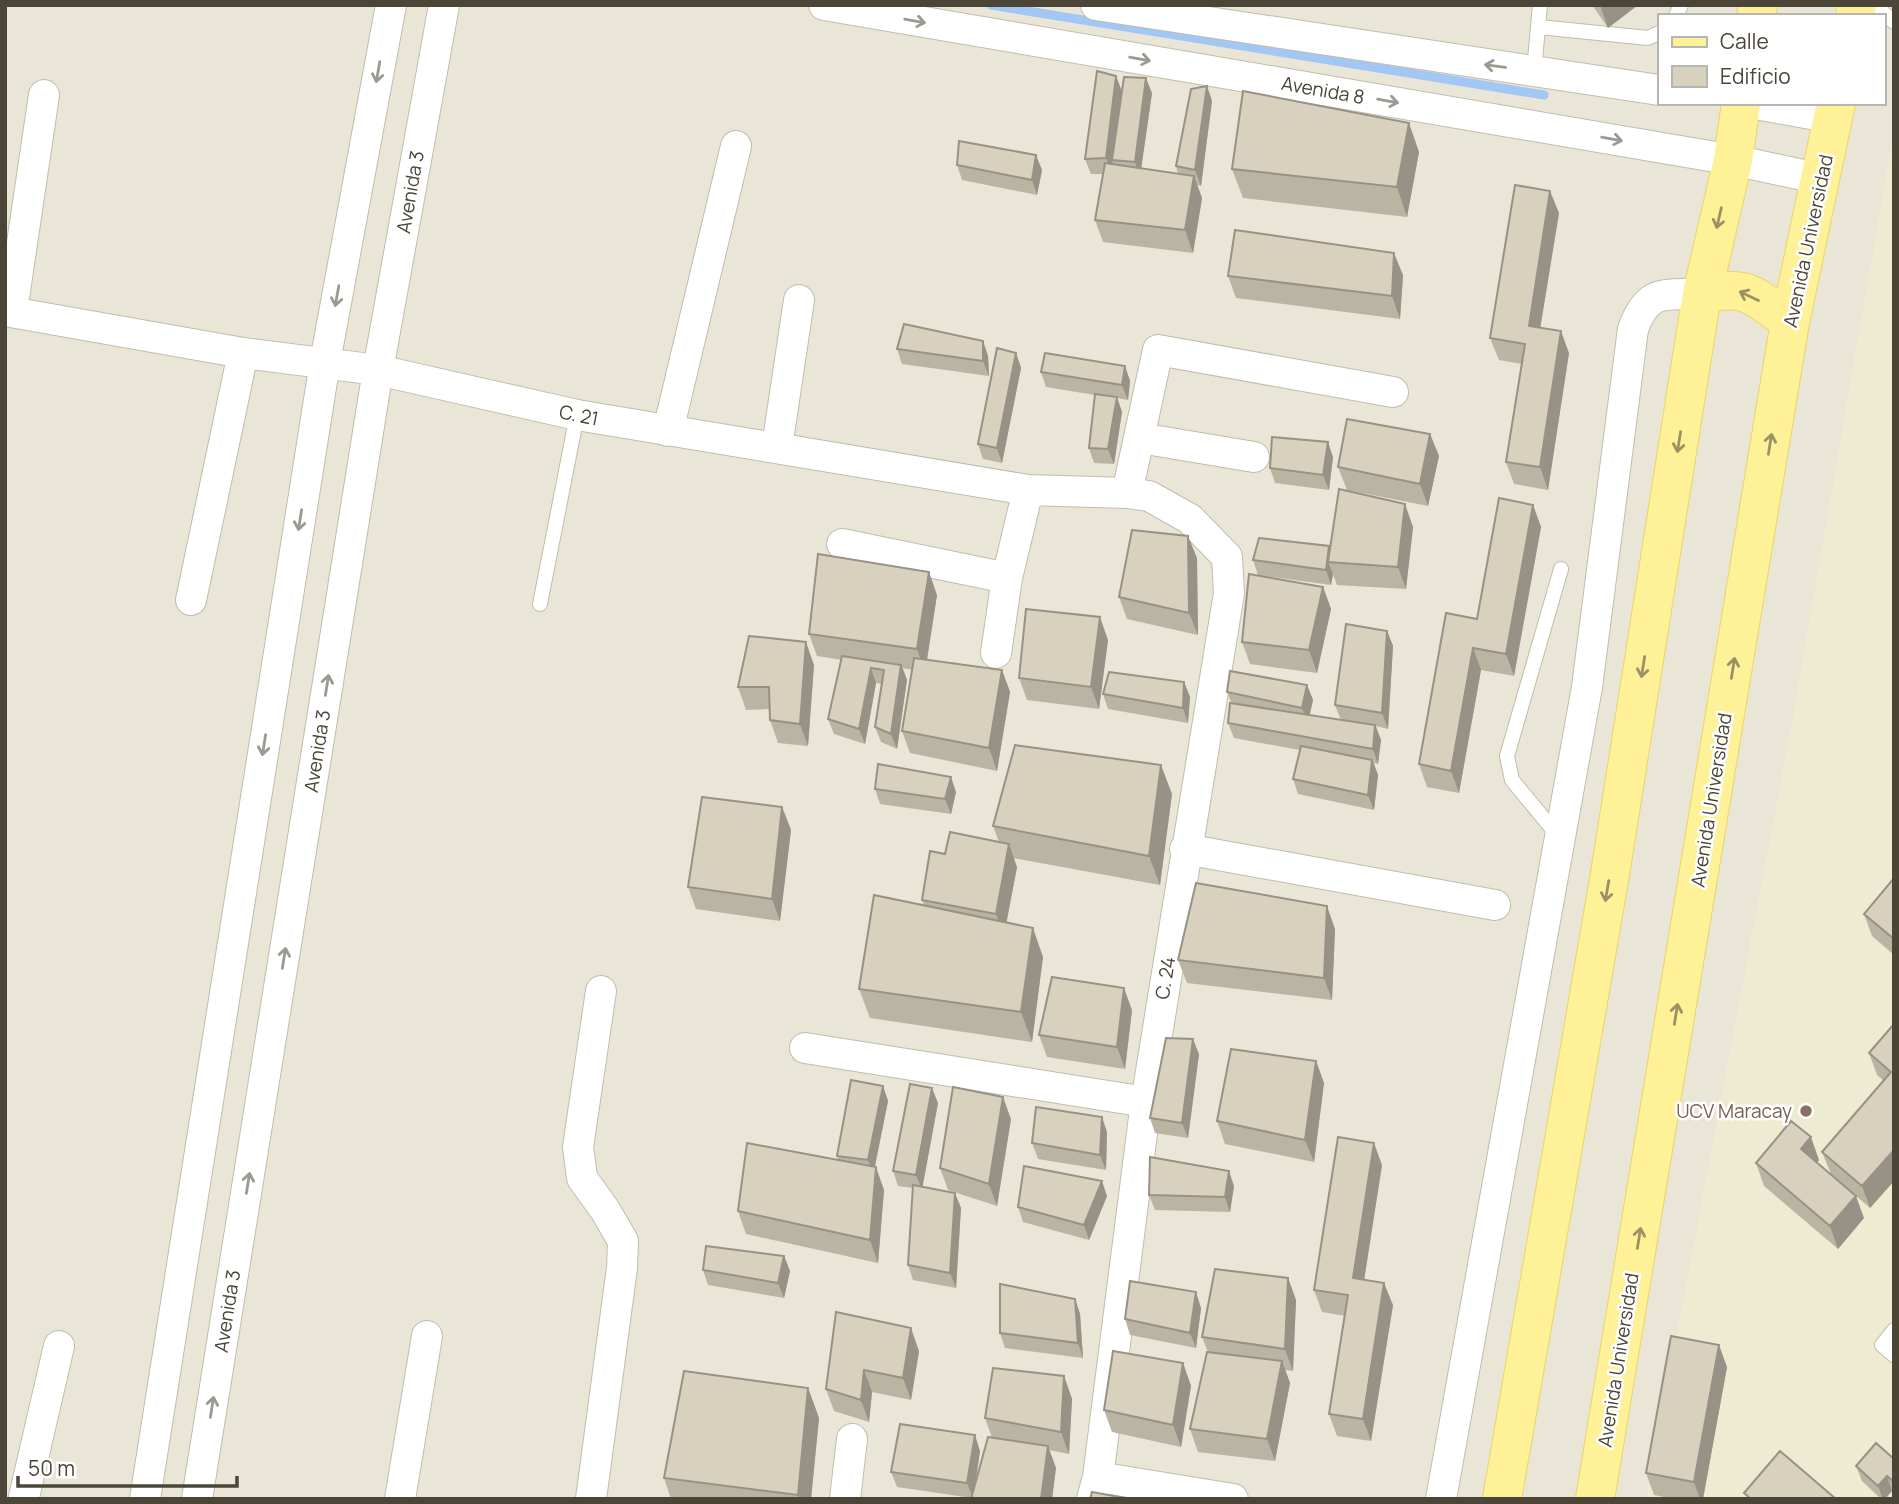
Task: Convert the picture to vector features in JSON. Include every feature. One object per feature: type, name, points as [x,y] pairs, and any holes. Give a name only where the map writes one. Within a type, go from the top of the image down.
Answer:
[{"type":"main road","points":[[1502,1499],[1610,874],[1702,294],[1732,160],[1741,105]]},
{"type":"main road","name":"Avenida Universidad","points":[[1595,1499],[1790,322],[1835,111]]},
{"type":"main road","points":[[1702,294],[1724,289],[1747,292],[1790,322]]},
{"type":"street","points":[[145,1499],[325,362],[391,5]]},
{"type":"street","name":"Avenida 3","points":[[197,1499],[378,370],[443,5]]},
{"type":"street","name":"Avenida 8","points":[[824,5],[1732,160],[1821,179]]},
{"type":"street","points":[[1096,5],[1241,17],[1534,71],[1658,90]]},
{"type":"street","points":[[9,311],[44,95]]},
{"type":"street","points":[[1771,105],[1835,111]]},
{"type":"street","points":[[667,431],[736,146]]},
{"type":"street","points":[[1441,1499],[1587,687],[1633,329],[1640,309],[1658,295],[1702,294]]},
{"type":"street","points":[[777,447],[799,300]]},
{"type":"street","name":"C. 21","points":[[9,311],[243,353],[378,370],[577,415],[1028,490],[1138,495]]},
{"type":"street","points":[[1138,495],[1140,438],[1158,350],[1393,392]]},
{"type":"street","points":[[191,600],[243,353]]},
{"type":"street","points":[[1140,438],[1254,457]]},
{"type":"street","points":[[996,653],[1007,578],[1028,490]]},
{"type":"street","name":"C. 24","points":[[1095,1488],[1146,1102],[1228,593],[1227,557],[1190,519],[1138,495]]},
{"type":"street","points":[[842,544],[1007,578]]},
{"type":"street","points":[[1185,849],[1495,905]]},
{"type":"street","points":[[592,1499],[622,1268],[623,1241],[582,1178],[578,1147],[601,991]]},
{"type":"street","points":[[805,1048],[1146,1102]]},
{"type":"street","points":[[400,1499],[426,1336]]},
{"type":"street","points":[[22,1497],[60,1346]]},
{"type":"street","points":[[845,1499],[852,1439]]},
{"type":"street","points":[[1095,1488],[1233,1499]]},
{"type":"lane","points":[[1534,71],[1540,5]]},
{"type":"lane","points":[[1539,27],[1648,38],[1658,33]]},
{"type":"lane","points":[[540,604],[577,415]]},
{"type":"lane","points":[[1560,569],[1507,756],[1512,780],[1560,839]]},
{"type":"lane","points":[[1894,1330],[1882,1345],[1894,1355]]},
{"type":"shaded area","points":[[5,5],[1894,5],[1894,1499],[5,1499]]},
{"type":"shaded area","name":"UCV Maracay","points":[[1894,130],[1894,1499],[1646,1499],[1792,723]]},
{"type":"building","points":[[1097,71],[1116,76],[1106,158],[1085,159]]},
{"type":"building","points":[[1124,77],[1146,78],[1135,162],[1112,160]]},
{"type":"building","points":[[1207,86],[1195,170],[1176,166],[1191,89]]},
{"type":"building","points":[[1243,91],[1409,123],[1397,187],[1232,169]]},
{"type":"building","points":[[959,141],[1036,155],[1032,180],[957,165]]},
{"type":"building","points":[[1105,163],[1194,176],[1185,230],[1095,220]]},
{"type":"building","points":[[1515,185],[1550,191],[1529,326],[1561,331],[1540,467],[1506,462],[1525,344],[1490,338]]},
{"type":"building","points":[[1235,230],[1394,253],[1392,296],[1228,276]]},
{"type":"building","points":[[904,324],[983,341],[983,361],[897,349]]},
{"type":"building","points":[[997,348],[1016,353],[997,448],[978,444]]},
{"type":"building","points":[[1045,353],[1125,366],[1122,385],[1041,372]]},
{"type":"building","points":[[1095,394],[1117,397],[1108,449],[1089,448]]},
{"type":"building","points":[[1347,419],[1430,434],[1420,484],[1338,467]]},
{"type":"building","points":[[1272,437],[1328,442],[1323,475],[1270,468]]},
{"type":"building","points":[[1339,489],[1405,504],[1398,567],[1328,562]]},
{"type":"building","points":[[1499,498],[1533,505],[1506,654],[1473,648],[1451,771],[1419,764],[1446,613],[1477,619]]},
{"type":"building","points":[[1132,530],[1188,536],[1189,613],[1119,597]]},
{"type":"building","points":[[1259,538],[1329,546],[1326,570],[1253,560]]},
{"type":"building","points":[[818,554],[929,572],[917,649],[809,634]]},
{"type":"building","points":[[1249,574],[1323,587],[1309,650],[1242,642]]},
{"type":"building","points":[[1026,609],[1100,617],[1091,687],[1019,678]]},
{"type":"building","points":[[1346,624],[1387,631],[1382,713],[1335,705]]},
{"type":"building","points":[[749,636],[806,642],[800,724],[770,720],[769,687],[738,687]]},
{"type":"building","points":[[842,656],[901,665],[891,734],[875,727],[884,670],[871,668],[859,729],[828,719]]},
{"type":"building","points":[[914,658],[1002,670],[989,748],[902,731]]},
{"type":"building","points":[[1230,671],[1307,685],[1302,708],[1227,692]]},
{"type":"building","points":[[1109,672],[1184,682],[1183,708],[1103,694]]},
{"type":"building","points":[[1230,703],[1375,725],[1373,749],[1228,723]]},
{"type":"building","points":[[1015,745],[1161,765],[1149,856],[993,826]]},
{"type":"building","points":[[1301,746],[1372,760],[1368,795],[1293,779]]},
{"type":"building","points":[[878,764],[951,777],[945,799],[875,789]]},
{"type":"building","points":[[702,797],[782,807],[772,899],[688,887]]},
{"type":"building","points":[[950,832],[1009,844],[996,914],[922,900],[930,851],[945,854]]},
{"type":"building","points":[[1894,878],[1894,939],[1864,914]]},
{"type":"building","points":[[1196,883],[1327,906],[1324,978],[1178,960]]},
{"type":"building","points":[[874,895],[1033,928],[1021,1012],[859,989]]},
{"type":"building","points":[[1052,977],[1124,988],[1117,1047],[1039,1035]]},
{"type":"building","points":[[1894,1024],[1894,1150],[1862,1186],[1822,1152],[1891,1072],[1869,1053]]},
{"type":"building","points":[[1166,1038],[1193,1039],[1182,1123],[1150,1118]]},
{"type":"building","points":[[1231,1049],[1316,1061],[1305,1140],[1217,1121]]},
{"type":"building","points":[[851,1080],[883,1086],[868,1160],[837,1156]]},
{"type":"building","points":[[910,1084],[932,1088],[916,1175],[893,1171]]},
{"type":"building","points":[[953,1087],[1003,1097],[989,1184],[940,1168]]},
{"type":"building","points":[[1036,1107],[1102,1117],[1100,1155],[1032,1143]]},
{"type":"building","points":[[1791,1121],[1811,1137],[1801,1149],[1856,1196],[1830,1226],[1756,1163]]},
{"type":"building","points":[[1338,1137],[1374,1143],[1353,1278],[1384,1283],[1363,1419],[1329,1414],[1348,1295],[1314,1290]]},
{"type":"building","points":[[747,1143],[876,1167],[870,1240],[738,1211]]},
{"type":"building","points":[[1150,1157],[1229,1171],[1225,1197],[1149,1195]]},
{"type":"building","points":[[1024,1166],[1102,1181],[1084,1225],[1018,1207]]},
{"type":"building","points":[[913,1185],[955,1193],[950,1273],[908,1265]]},
{"type":"building","points":[[706,1246],[784,1256],[778,1283],[703,1270]]},
{"type":"building","points":[[1215,1269],[1288,1278],[1285,1349],[1202,1337]]},
{"type":"building","points":[[1130,1281],[1196,1292],[1190,1333],[1125,1319]]},
{"type":"building","points":[[1000,1284],[1075,1299],[1078,1343],[1000,1333]]},
{"type":"building","points":[[836,1312],[911,1328],[903,1378],[864,1370],[861,1400],[826,1389]]},
{"type":"building","points":[[1671,1336],[1719,1345],[1694,1482],[1646,1473]]},
{"type":"building","points":[[1113,1351],[1183,1363],[1173,1425],[1104,1410]]},
{"type":"building","points":[[1207,1352],[1282,1361],[1267,1439],[1190,1429]]},
{"type":"building","points":[[993,1368],[1064,1376],[1061,1432],[985,1418]]},
{"type":"building","points":[[684,1371],[808,1388],[798,1495],[664,1478]]},
{"type":"building","points":[[900,1424],[975,1435],[967,1483],[891,1472]]},
{"type":"building","points":[[988,1437],[1048,1446],[1041,1499],[971,1499]]},
{"type":"building","points":[[1876,1443],[1894,1459],[1894,1482],[1887,1476],[1878,1486],[1856,1466]]},
{"type":"building","points":[[1780,1451],[1836,1499],[1751,1499],[1744,1493]]},
{"type":"building","points":[[1092,1492],[1131,1499],[1090,1499]]},
{"type":"waterway","points":[[991,5],[1544,95]]},
{"type":"place","name":"UCV Maracay","points":[[1806,1111]]}]
